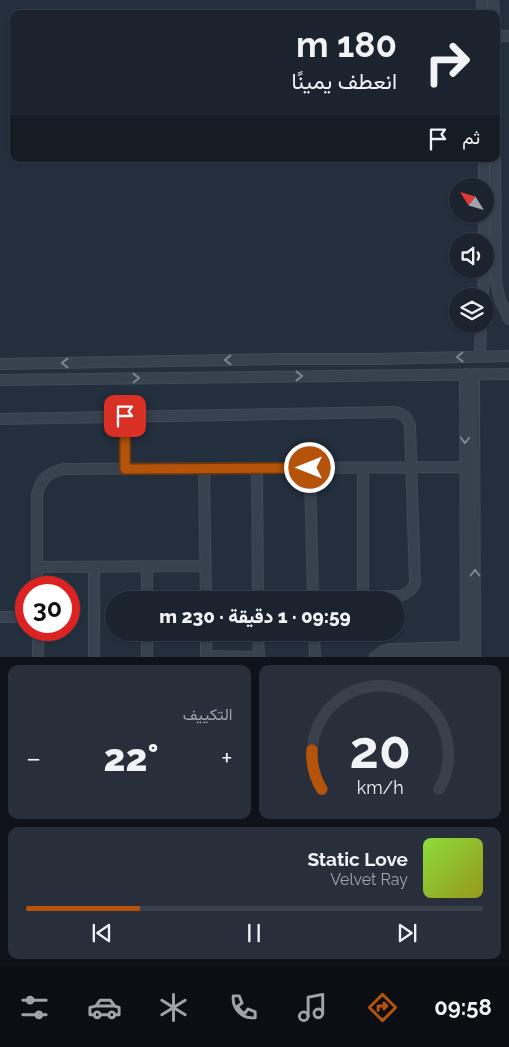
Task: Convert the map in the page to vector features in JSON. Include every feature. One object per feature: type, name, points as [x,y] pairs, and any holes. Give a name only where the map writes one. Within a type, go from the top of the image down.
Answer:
[{"type":"street","points":[[484,162],[484,178]]},
{"type":"street","points":[[495,162],[496,282],[500,300],[509,319]]},
{"type":"street","points":[[480,357],[481,333]]},
{"type":"street","points":[[1,363],[509,356]]},
{"type":"street","points":[[280,376],[278,370],[281,359]]},
{"type":"street","points":[[254,377],[258,367],[255,360]]},
{"type":"street","points":[[469,654],[471,607],[470,374]]},
{"type":"street","points":[[0,380],[509,374]]},
{"type":"street","points":[[470,410],[465,467],[471,607]]},
{"type":"street","points":[[0,419],[401,413],[408,418],[410,426],[415,583],[410,591],[405,594]]},
{"type":"street","points":[[125,416],[125,469]]},
{"type":"street","points":[[37,576],[37,495],[45,477],[63,469],[465,467]]},
{"type":"street","points":[[204,468],[206,591]]},
{"type":"street","points":[[257,468],[258,591]]},
{"type":"street","points":[[310,468],[313,591]]},
{"type":"street","points":[[363,468],[363,591]]},
{"type":"street","points":[[37,568],[205,566]]},
{"type":"street","points":[[94,567],[94,657]]},
{"type":"street","points":[[147,567],[147,591]]},
{"type":"street","points":[[0,618],[15,617]]},
{"type":"street","points":[[38,641],[38,657]]},
{"type":"street","points":[[147,641],[147,657]]},
{"type":"street","points":[[206,641],[206,656],[258,657],[258,641]]},
{"type":"street","points":[[314,641],[315,657]]},
{"type":"street","points":[[375,657],[383,651],[390,649],[469,654]]},
{"type":"street","points":[[388,657],[469,654]]},
{"type":"route","points":[[125,416],[125,469],[310,468]]}]
